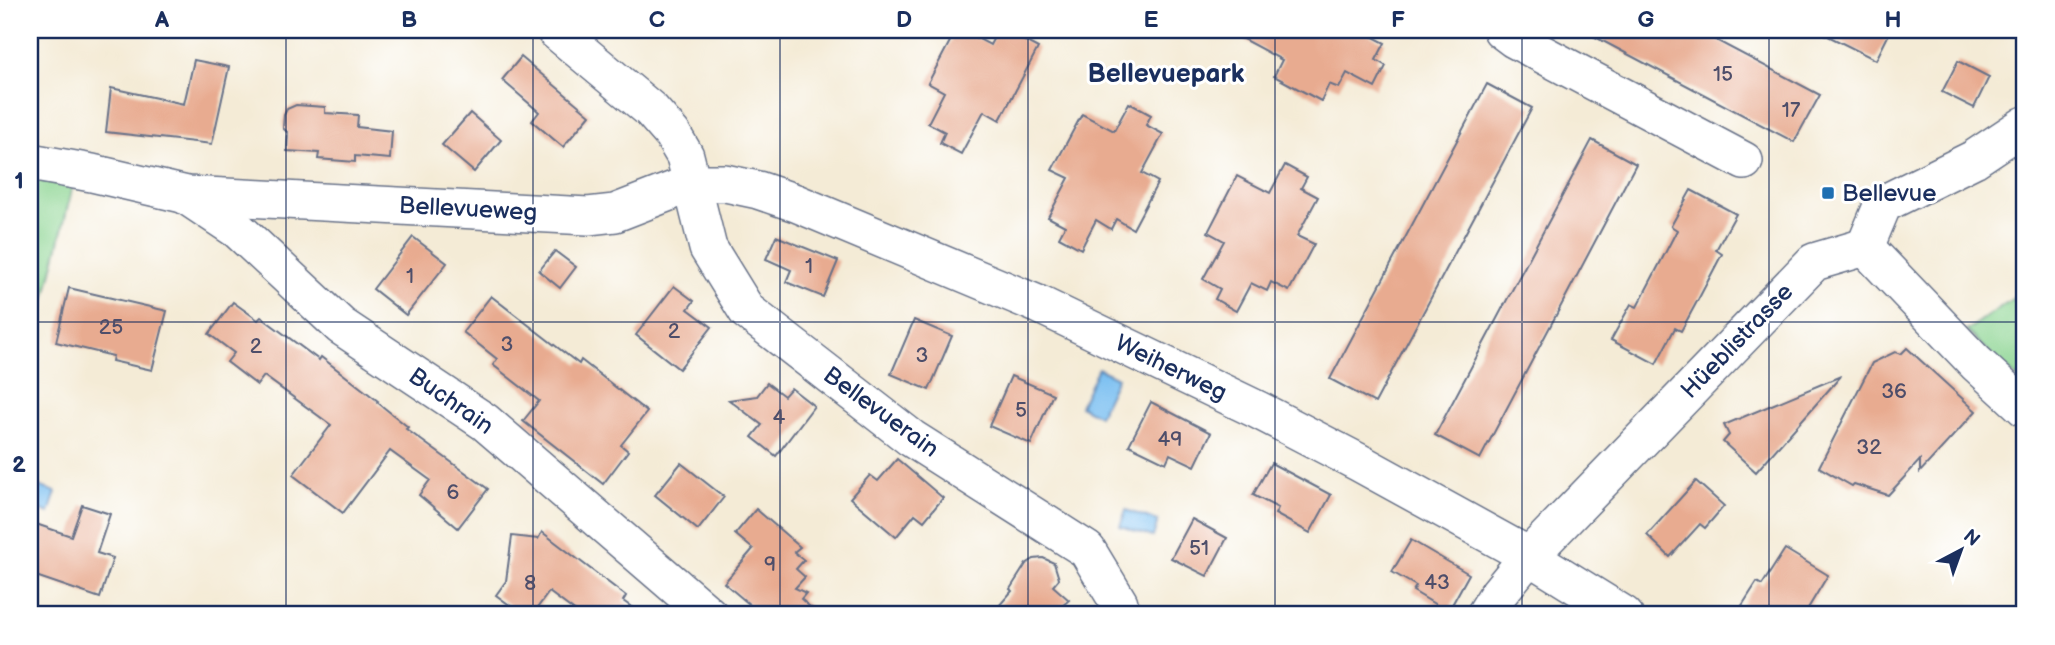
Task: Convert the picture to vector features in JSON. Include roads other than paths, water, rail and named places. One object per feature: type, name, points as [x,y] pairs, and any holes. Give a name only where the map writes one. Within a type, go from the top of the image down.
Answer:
[{"type":"street","points":[[555,30],[651,110],[672,134],[685,156],[692,183]]},
{"type":"street","points":[[1502,30],[1514,39],[1744,161]]},
{"type":"street","points":[[2025,125],[1974,159],[1883,204],[1865,247],[1976,363],[2025,408]]},
{"type":"street","name":"Bellevueweg","points":[[30,162],[187,195],[588,216],[615,213],[692,183]]},
{"type":"street","name":"Weiherweg","points":[[692,183],[725,183],[758,190],[796,203],[1040,304],[1292,428],[1529,556],[1624,615]]},
{"type":"street","name":"Bellevuerain","points":[[692,183],[708,248],[747,311],[911,438],[1087,550],[1119,603]]},
{"type":"street","name":"Buchrain","points":[[187,195],[238,230],[341,326],[485,422],[709,615]]},
{"type":"street","name":"Hüeblistrasse","points":[[1485,615],[1498,594],[1529,556],[1814,262],[1865,247]]},
{"type":"water","points":[[1098,368],[1117,378],[1099,416],[1080,406]]},
{"type":"water","points":[[30,483],[56,492],[49,513],[30,506]]},
{"type":"water","points":[[1126,510],[1158,521],[1153,537],[1120,526]]},
{"type":"place","name":"Bellevue","points":[[1828,193]]},
{"type":"district","name":"Bellevuepark","points":[[1166,74]]}]
